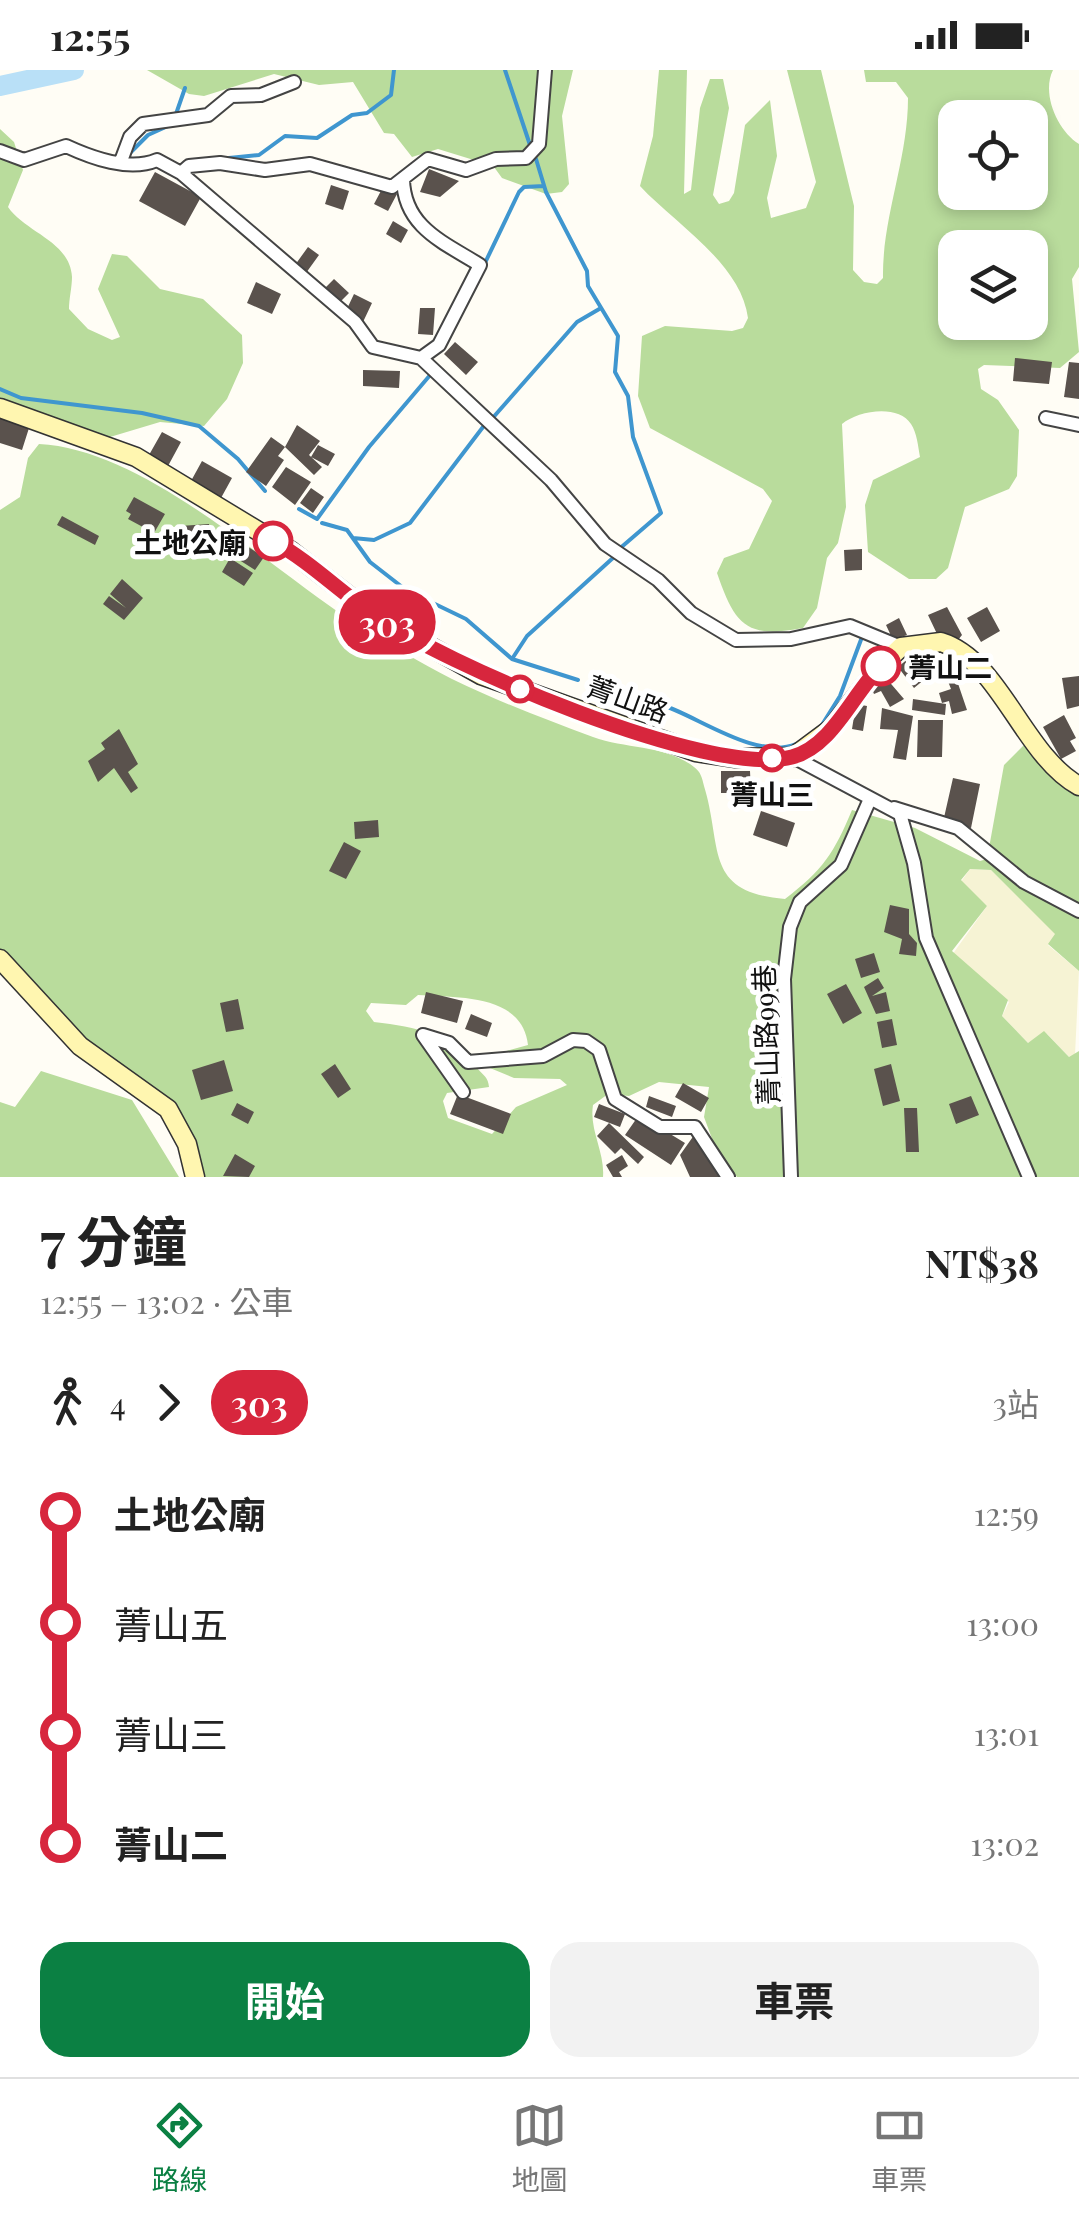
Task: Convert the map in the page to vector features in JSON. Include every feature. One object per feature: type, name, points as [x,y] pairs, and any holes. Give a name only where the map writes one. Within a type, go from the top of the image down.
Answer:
[{"type":"street","points":[[181,172],[188,166],[220,163],[265,170],[310,164],[383,187],[404,178],[428,158],[466,170],[496,159],[526,158],[539,144],[545,70]]},
{"type":"street","points":[[121,161],[130,137],[144,124],[208,115],[231,96],[261,95],[294,82]]},
{"type":"street","points":[[0,151],[24,160],[66,146],[98,161],[145,165],[157,160],[181,172],[355,322],[373,347],[421,358],[550,480],[605,544],[658,580],[706,622],[736,640],[791,638],[850,626],[901,647]]},
{"type":"street","points":[[404,178],[409,215],[425,231],[480,266],[438,345],[421,358]]},
{"type":"street","name":"菁山路","points":[[0,408],[136,457],[290,551],[372,614],[481,675],[696,752],[736,758],[793,757]]},
{"type":"street","points":[[1046,418],[1079,425]]},
{"type":"street","points":[[1079,786],[1052,767],[973,662],[954,646],[923,641],[901,647],[875,672],[832,728],[793,757],[870,799],[958,828],[1024,882],[1079,911]]},
{"type":"street","name":"菁山路99巷","points":[[792,1177],[784,978],[790,927],[800,902],[841,865],[870,799]]},
{"type":"street","points":[[892,807],[906,828],[926,938],[1030,1177]]},
{"type":"street","points":[[0,959],[80,1046],[168,1110],[187,1144],[195,1177]]},
{"type":"street","points":[[462,1092],[423,1035],[449,1044],[468,1062],[543,1056],[573,1040],[586,1041],[599,1050],[615,1098],[660,1127],[695,1127],[728,1177]]},
{"type":"shaded area","points":[[970,869],[991,870],[1056,934],[1048,945],[1079,971],[1075,1055],[1069,1057],[1047,1034],[1028,1043],[1002,1016],[1009,1002],[952,955],[987,906],[960,883]]},
{"type":"green space","points":[[147,70],[573,70],[562,116],[569,184],[562,192],[546,194],[502,178],[486,156],[477,161],[438,149],[412,157],[394,134],[384,133],[353,82],[319,85],[274,74],[204,96],[189,94]]},
{"type":"green space","points":[[659,70],[687,70],[684,194],[691,190],[700,108],[710,79],[723,79],[729,108],[713,195],[719,204],[729,201],[734,193],[745,125],[770,100],[777,156],[767,198],[771,218],[806,208],[816,182],[787,70],[821,70],[854,206],[853,270],[864,282],[877,284],[883,278],[886,233],[904,144],[908,98],[896,82],[866,82],[864,70],[1053,70],[1050,101],[1064,130],[1079,144],[1079,267],[1072,279],[1079,352],[1060,368],[984,365],[978,369],[981,389],[998,400],[1019,430],[1017,476],[1009,489],[965,507],[948,568],[936,579],[909,579],[868,552],[865,505],[873,480],[920,457],[911,424],[897,414],[878,411],[858,415],[842,424],[846,507],[838,543],[827,558],[817,608],[803,628],[784,631],[755,629],[737,616],[717,573],[724,558],[749,549],[772,501],[763,489],[650,428],[638,396],[642,336],[665,326],[732,331],[743,328],[748,318],[743,298],[720,262],[640,186],[653,136]]},
{"type":"green space","points":[[0,129],[14,142],[23,170],[8,207],[64,255],[72,277],[69,309],[88,329],[112,340],[120,337],[98,289],[112,254],[127,256],[160,289],[203,299],[242,335],[243,363],[227,399],[204,426],[160,422],[110,437],[65,438],[0,418]]},
{"type":"green space","points":[[39,444],[79,451],[120,466],[203,514],[353,622],[452,679],[593,737],[683,760],[701,775],[716,847],[728,877],[759,895],[785,899],[809,879],[833,849],[852,810],[915,828],[980,861],[987,859],[1004,765],[1024,745],[1067,790],[1079,795],[1079,971],[1048,944],[1055,934],[991,870],[970,869],[961,880],[987,906],[952,951],[1008,1000],[1002,1016],[1028,1043],[1044,1031],[1069,1057],[1079,1051],[1079,1177],[737,1177],[714,1144],[704,1117],[709,1087],[659,1082],[629,1096],[608,1094],[593,1105],[603,1177],[200,1177],[167,1101],[82,1041],[0,949],[0,510],[20,497],[28,458]],"holes":[[[418,995],[468,998],[501,1007],[523,1028],[528,1045],[492,1055],[490,1068],[514,1078],[560,1079],[567,1085],[516,1107],[492,1134],[448,1118],[443,1101],[447,1093],[489,1087],[485,1077],[444,1040],[419,1030],[374,1022],[366,1011],[371,1003],[406,1005]]]},
{"type":"green space","points":[[41,1071],[132,1100],[179,1177],[0,1177],[0,1102],[15,1107]]},
{"type":"building","points":[[429,169],[459,181],[440,197],[420,192]]},
{"type":"building","points":[[155,172],[201,197],[185,226],[139,201]]},
{"type":"building","points":[[331,185],[349,191],[343,210],[325,204]]},
{"type":"building","points":[[383,187],[397,194],[388,211],[374,204]]},
{"type":"building","points":[[393,221],[408,230],[401,243],[386,234]]},
{"type":"building","points":[[308,247],[319,255],[306,273],[295,265]]},
{"type":"building","points":[[334,279],[349,293],[336,306],[321,292]]},
{"type":"building","points":[[256,282],[281,294],[272,314],[247,303]]},
{"type":"building","points":[[354,294],[372,303],[363,322],[345,313]]},
{"type":"building","points":[[420,308],[435,308],[433,335],[418,334]]},
{"type":"building","points":[[455,342],[478,362],[466,375],[444,354]]},
{"type":"building","points":[[1015,358],[1052,362],[1049,384],[1013,381]]},
{"type":"building","points":[[1069,362],[1079,363],[1079,399],[1064,397]]},
{"type":"building","points":[[363,370],[400,371],[399,388],[363,386]]},
{"type":"building","points":[[0,418],[29,428],[22,450],[0,443]]},
{"type":"building","points":[[297,425],[320,441],[309,455],[322,467],[314,475],[285,447]]},
{"type":"building","points":[[162,432],[181,442],[168,466],[149,455]]},
{"type":"building","points":[[271,437],[285,447],[278,456],[284,460],[266,486],[246,472]]},
{"type":"building","points":[[318,445],[335,454],[328,466],[311,457]]},
{"type":"building","points":[[202,461],[232,478],[221,498],[191,481]]},
{"type":"building","points":[[286,467],[311,482],[295,505],[272,487]]},
{"type":"building","points":[[311,488],[324,497],[313,513],[300,503]]},
{"type":"building","points":[[134,497],[165,514],[154,533],[128,519],[131,514],[126,511]]},
{"type":"building","points":[[62,516],[99,536],[95,545],[57,525]]},
{"type":"building","points":[[209,524],[210,546],[181,547],[180,526]]},
{"type":"building","points":[[242,543],[264,557],[255,570],[233,556]]},
{"type":"building","points":[[862,549],[862,570],[845,571],[844,550]]},
{"type":"building","points":[[230,558],[253,573],[244,586],[222,572]]},
{"type":"building","points":[[122,579],[143,598],[124,620],[103,604],[109,596],[126,608],[110,594]]},
{"type":"building","points":[[947,607],[962,635],[958,640],[938,636],[928,615]]},
{"type":"building","points":[[987,607],[1000,631],[981,642],[967,618]]},
{"type":"building","points":[[899,618],[907,635],[893,640],[886,625]]},
{"type":"building","points":[[909,658],[925,679],[914,688],[898,667]]},
{"type":"building","points":[[951,663],[967,710],[952,714],[949,701],[942,703],[939,693],[951,689],[942,666]]},
{"type":"building","points":[[1079,676],[1079,706],[1067,709],[1062,678]]},
{"type":"building","points":[[886,678],[904,699],[890,707],[881,691],[874,694],[870,685]]},
{"type":"building","points":[[913,699],[946,704],[945,715],[912,710]]},
{"type":"building","points":[[856,704],[867,706],[863,731],[852,729]]},
{"type":"building","points":[[882,708],[913,716],[906,760],[893,758],[898,730],[880,729]]},
{"type":"building","points":[[1064,715],[1076,738],[1070,741],[1076,751],[1061,759],[1043,727]]},
{"type":"building","points":[[918,720],[943,720],[942,757],[917,757]]},
{"type":"building","points":[[119,729],[138,764],[128,772],[138,788],[131,793],[114,768],[98,782],[88,761],[105,749],[101,743]]},
{"type":"building","points":[[721,771],[750,771],[751,793],[721,793]]},
{"type":"building","points":[[953,778],[980,784],[971,828],[943,822]]},
{"type":"building","points":[[761,811],[795,823],[787,847],[753,835]]},
{"type":"building","points":[[378,820],[379,837],[355,839],[354,822]]},
{"type":"building","points":[[344,842],[361,851],[346,879],[329,871]]},
{"type":"building","points":[[890,905],[909,909],[909,934],[917,943],[916,956],[899,954],[902,939],[884,932]]},
{"type":"building","points":[[874,953],[880,972],[861,978],[855,959]]},
{"type":"building","points":[[878,978],[884,988],[872,996],[886,992],[890,1011],[876,1014],[864,987]]},
{"type":"building","points":[[846,984],[862,1013],[843,1024],[827,994]]},
{"type":"building","points":[[426,992],[463,1001],[457,1023],[421,1013]]},
{"type":"building","points":[[238,999],[244,1029],[226,1032],[220,1003]]},
{"type":"building","points":[[471,1014],[492,1023],[487,1037],[465,1029]]},
{"type":"building","points":[[892,1019],[897,1045],[882,1048],[877,1022]]},
{"type":"building","points":[[224,1060],[233,1091],[201,1100],[192,1070]]},
{"type":"building","points":[[335,1064],[351,1089],[338,1098],[321,1074]]},
{"type":"building","points":[[891,1064],[900,1101],[883,1106],[874,1069]]},
{"type":"building","points":[[683,1083],[709,1098],[701,1112],[675,1097]]},
{"type":"building","points":[[458,1094],[511,1114],[503,1134],[450,1114]]},
{"type":"building","points":[[649,1096],[676,1106],[672,1117],[646,1107]]},
{"type":"building","points":[[971,1096],[979,1115],[956,1124],[949,1104]]},
{"type":"building","points":[[237,1103],[254,1112],[248,1124],[231,1115]]},
{"type":"building","points":[[599,1104],[625,1114],[620,1127],[594,1117]]},
{"type":"building","points":[[904,1108],[917,1108],[919,1152],[906,1152]]},
{"type":"building","points":[[639,1115],[685,1143],[671,1165],[625,1135]]},
{"type":"building","points":[[609,1123],[644,1157],[638,1164],[621,1148],[615,1154],[597,1136]]},
{"type":"building","points":[[697,1131],[722,1177],[690,1177],[680,1155]]},
{"type":"building","points":[[235,1154],[255,1166],[249,1177],[223,1176]]},
{"type":"building","points":[[622,1155],[628,1166],[619,1172],[622,1177],[613,1177],[606,1165]]},
{"type":"waterway","points":[[0,86],[74,70]]},
{"type":"waterway","points":[[229,158],[259,155],[285,136],[317,138],[352,115],[367,113],[391,95],[394,70]]},
{"type":"waterway","points":[[505,70],[530,145]]},
{"type":"waterway","points":[[176,114],[185,88]]},
{"type":"waterway","points":[[127,156],[148,135],[170,125]]},
{"type":"waterway","points":[[536,159],[546,192],[587,271],[588,286],[618,336],[615,372],[628,396],[633,437],[661,513],[618,550]]},
{"type":"waterway","points":[[484,265],[519,192],[524,187],[544,186]]},
{"type":"waterway","points":[[490,421],[577,322],[601,308]]},
{"type":"waterway","points":[[299,509],[317,519],[369,447],[431,374]]},
{"type":"waterway","points":[[0,389],[21,398],[142,413],[199,426],[238,459],[265,491]]},
{"type":"waterway","points":[[353,538],[374,540],[410,523],[483,427]]},
{"type":"waterway","points":[[322,523],[347,530],[370,562],[406,590],[466,619],[512,659],[578,680]]},
{"type":"waterway","points":[[512,659],[527,636],[614,557]]},
{"type":"waterway","points":[[820,728],[840,696],[862,637]]},
{"type":"waterway","points":[[597,687],[665,706],[747,742],[781,747],[796,744]]},
{"type":"bus line","name":"303","points":[[273,541],[372,614],[481,675],[696,752],[736,758],[793,757],[832,728],[881,666]]},
{"type":"place","name":"土地公廟","points":[[273,541]]},
{"type":"place","name":"菁山二","points":[[881,666]]},
{"type":"place","name":"菁山三","points":[[772,758]]}]
